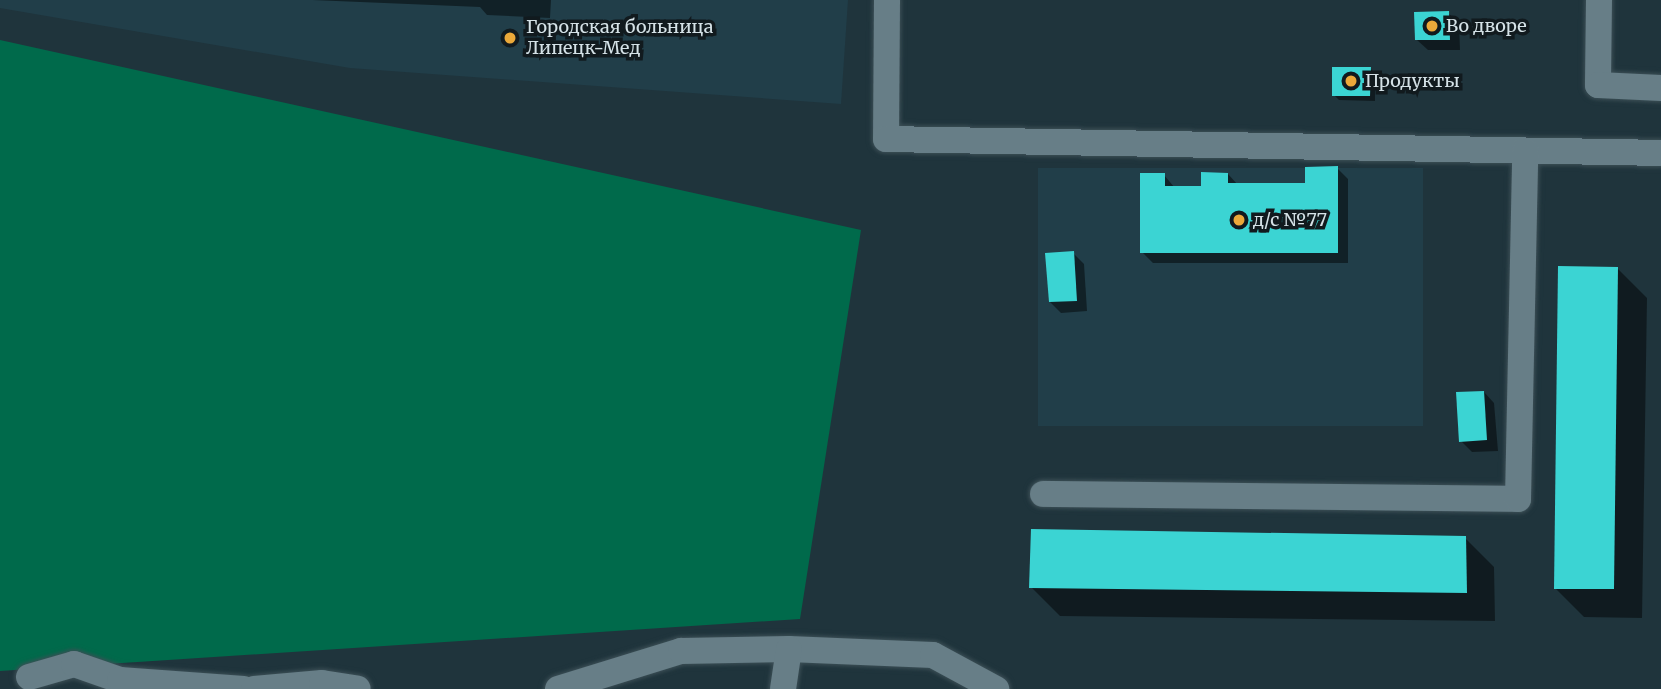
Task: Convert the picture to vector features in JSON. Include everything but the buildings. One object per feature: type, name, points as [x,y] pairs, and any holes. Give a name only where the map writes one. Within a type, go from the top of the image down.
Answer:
[{"type":"street","points":[[887,0],[886,139],[1661,153]]},
{"type":"street","points":[[1599,0],[1598,85],[1661,88]]},
{"type":"street","points":[[1043,494],[1518,499],[1525,151]]},
{"type":"street","points":[[558,689],[681,651],[789,649],[933,654],[996,689]]},
{"type":"street","points":[[783,689],[789,649]]},
{"type":"street","points":[[29,677],[74,664],[120,680],[244,689]]},
{"type":"street","points":[[254,689],[322,683],[358,689]]},
{"type":"shaded area","name":"Городская больница Липецк-Мед","points":[[0,0],[848,0],[841,104],[350,68],[0,8]]},
{"type":"shaded area","points":[[1038,168],[1423,168],[1423,426],[1038,426]]},
{"type":"green space","points":[[0,40],[861,230],[800,619],[0,671]]},
{"type":"place","name":"Во дворе","points":[[1432,26]]},
{"type":"place","name":"Городская больница Липецк-Мед","points":[[510,38]]},
{"type":"place","name":"Продукты","points":[[1351,81]]},
{"type":"place","name":"д/с №77","points":[[1239,220]]}]
